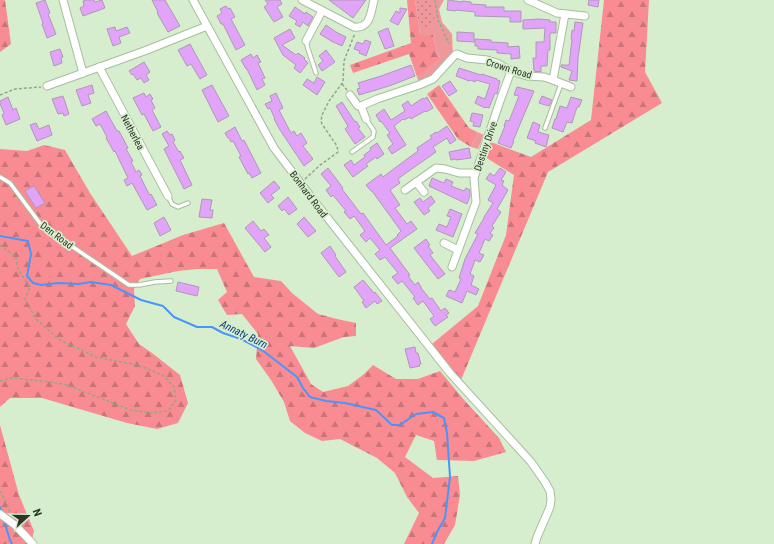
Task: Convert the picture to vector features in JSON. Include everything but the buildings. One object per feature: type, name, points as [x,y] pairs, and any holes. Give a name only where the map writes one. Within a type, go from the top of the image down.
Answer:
[{"type":"street","points":[[63,0],[83,73]]},
{"type":"street","name":"Bonhard Road","points":[[193,0],[274,148],[450,373],[531,462],[545,482],[550,491],[550,507],[536,537],[535,544]]},
{"type":"street","points":[[302,0],[357,28],[366,24],[370,17],[374,0]]},
{"type":"street","points":[[528,0],[557,13],[585,16]]},
{"type":"street","points":[[306,41],[322,11]]},
{"type":"street","points":[[553,80],[565,14]]},
{"type":"street","points":[[47,86],[147,50],[207,26]]},
{"type":"street","name":"Crown Road","points":[[361,106],[433,79],[457,54],[467,58],[497,63],[511,71],[527,76],[544,77],[571,87]]},
{"type":"street","name":"Netherlea","points":[[99,67],[168,196]]},
{"type":"street","name":"Destiny Drive","points":[[452,267],[476,202],[474,178],[511,71]]},
{"type":"street","points":[[350,95],[358,106],[361,106],[366,119]]},
{"type":"street","points":[[405,190],[436,168],[459,173],[476,173]]},
{"type":"street","points":[[416,182],[424,192]]},
{"type":"street","points":[[444,243],[458,250]]},
{"type":"street","points":[[0,514],[15,525],[33,544]]},
{"type":"lane","points":[[306,41],[316,73]]},
{"type":"lane","points":[[545,128],[561,84]]},
{"type":"lane","points":[[352,152],[373,137],[374,131],[366,119]]},
{"type":"lane","name":"Den Road","points":[[0,177],[10,183],[42,226],[129,285],[171,281]]},
{"type":"lane","points":[[168,196],[172,204],[178,207],[188,204]]},
{"type":"path","points":[[435,0],[438,20],[449,44]]},
{"type":"path","points":[[300,183],[338,152],[337,146],[321,121],[322,115],[329,101],[343,82],[344,60],[357,28]]},
{"type":"path","points":[[0,95],[15,89],[47,86]]},
{"type":"path","points":[[0,245],[16,257],[18,270],[30,287],[25,299],[36,319],[60,340],[96,357],[137,365],[163,375],[174,387],[176,400],[168,411],[151,413],[131,410],[64,384],[41,380],[11,378],[0,381]]},
{"type":"path","points":[[0,491],[15,525]]},
{"type":"shaded area","points":[[415,0],[444,0],[439,9],[442,22],[452,34],[453,54],[431,75],[419,82],[417,77],[440,57],[437,52],[433,35],[420,35]]},
{"type":"shaded area","points":[[431,0],[435,23],[428,27],[419,28],[416,2]]},
{"type":"shaded area","points":[[477,132],[484,135],[478,149],[471,147]]},
{"type":"green space","points":[[0,0],[5,0],[11,44],[0,52]]},
{"type":"green space","points":[[407,0],[415,0],[420,35],[433,35],[440,58],[417,77],[409,54],[353,73],[350,65],[411,43]]},
{"type":"green space","points":[[604,0],[649,0],[645,72],[662,103],[548,172],[461,380],[432,344],[478,306],[506,235],[514,175],[485,157],[491,142],[531,157],[591,120]]},
{"type":"green space","points":[[439,85],[469,128],[477,132],[471,147],[458,139],[427,94]]},
{"type":"green space","points":[[44,145],[65,150],[90,193],[132,256],[183,235],[224,223],[254,277],[281,281],[292,293],[318,314],[356,323],[356,336],[344,337],[314,348],[290,346],[311,384],[323,392],[348,386],[363,375],[373,365],[396,379],[418,379],[440,371],[499,438],[506,452],[474,461],[437,460],[434,441],[416,435],[405,457],[433,478],[458,476],[460,495],[455,525],[444,544],[404,544],[419,513],[407,497],[395,473],[377,458],[340,439],[322,441],[305,433],[290,421],[284,402],[256,359],[258,334],[242,314],[227,315],[218,300],[227,292],[217,269],[178,271],[140,279],[134,289],[135,306],[126,324],[139,344],[180,375],[188,403],[178,423],[157,429],[127,423],[42,398],[10,398],[0,407],[0,149],[27,151]]},
{"type":"green space","points":[[0,425],[19,495],[34,531],[31,544],[0,544]]},
{"type":"waterway","name":"Annaty Burn","points":[[0,236],[28,241],[31,254],[27,276],[33,283],[41,285],[58,283],[79,284],[91,282],[111,285],[141,300],[163,306],[174,317],[197,327],[212,327],[223,333],[241,339],[262,350],[297,377],[310,397],[376,410],[392,425],[400,425],[416,414],[433,412],[444,418],[447,433],[450,477],[445,518],[432,544]]},
{"type":"waterway","points":[[0,507],[2,512]]},
{"type":"waterway","points":[[4,521],[12,544]]}]
